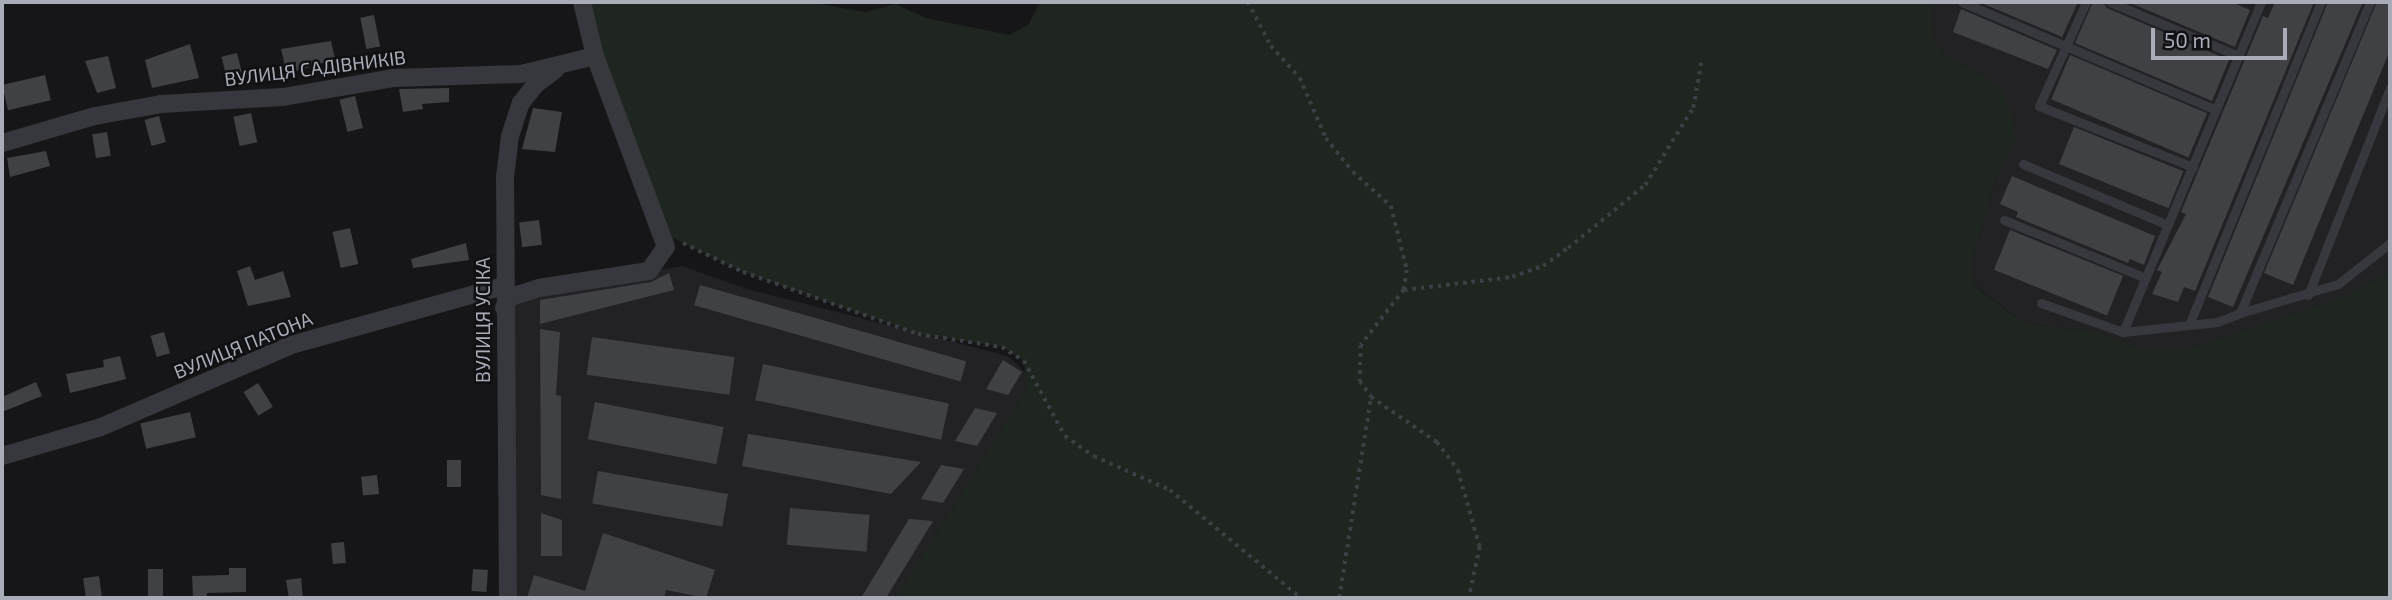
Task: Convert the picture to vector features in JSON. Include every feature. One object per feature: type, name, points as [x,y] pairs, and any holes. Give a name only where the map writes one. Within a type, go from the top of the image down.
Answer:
[{"type":"street","points":[[504,308],[508,298],[539,288],[649,271],[666,247],[662,227],[595,56],[582,2]]},
{"type":"street","name":"ВУЛИЦЯ САДІВНИКІВ","points":[[2,143],[95,116],[161,104],[283,97],[394,78],[521,74],[595,56]]},
{"type":"street","name":"ВУЛИЦЯ УСІКА","points":[[508,598],[504,286],[510,136],[521,103],[535,85],[565,63]]},
{"type":"street","name":"ВУЛИЦЯ ПАТОНА","points":[[2,456],[101,427],[291,345],[504,286]]},
{"type":"lane","points":[[1962,2],[2216,110]]},
{"type":"lane","points":[[2086,2],[2039,106],[2193,167]]},
{"type":"lane","points":[[2110,2],[2239,56]]},
{"type":"lane","points":[[2123,332],[2261,2]]},
{"type":"lane","points":[[2189,325],[2321,2]]},
{"type":"lane","points":[[2240,313],[2370,2]]},
{"type":"lane","points":[[2308,295],[2390,88]]},
{"type":"lane","points":[[2023,164],[2168,225]]},
{"type":"lane","points":[[2004,220],[2146,278]]},
{"type":"lane","points":[[2041,303],[2123,332],[2150,332],[2217,322],[2308,295],[2348,278],[2390,243]]},
{"type":"path","points":[[1248,2],[1272,46],[1300,78],[1326,138],[1353,172],[1391,206],[1407,270],[1404,290],[1361,345],[1360,382],[1371,397],[1437,442],[1458,470],[1480,547],[1469,598]]},
{"type":"path","points":[[1404,290],[1512,278],[1543,266],[1568,248],[1645,185],[1693,108],[1701,62]]},
{"type":"path","points":[[662,227],[685,244],[743,272],[868,317],[918,334],[1002,347],[1024,360],[1065,436],[1094,456],[1170,490],[1301,598]]},
{"type":"path","points":[[1339,598],[1371,397]]},
{"type":"shaded area","points":[[582,2],[808,2],[866,12],[895,4],[926,18],[1010,35],[1029,24],[1040,2],[1932,2],[1933,39],[1945,54],[2000,86],[2013,116],[2015,143],[1996,179],[1972,260],[1972,274],[1978,289],[2024,323],[2098,332],[2138,348],[2191,348],[2348,295],[2390,272],[2390,598],[896,598],[1027,388],[1024,361],[1002,347],[918,334],[743,272],[671,237]]},
{"type":"shaded area","points":[[1932,2],[2390,2],[2390,272],[2349,295],[2191,348],[2138,348],[2098,332],[2024,323],[1978,288],[1972,274],[1972,260],[1996,179],[2014,143],[2000,86],[1945,54],[1933,39]]},
{"type":"shaded area","points":[[682,266],[747,289],[1008,356],[1027,374],[1027,388],[896,598],[508,598],[508,298]]},
{"type":"building","points":[[1979,2],[2078,2],[2062,37]]},
{"type":"building","points":[[2093,2],[2103,2],[2107,8],[2229,60],[2212,101],[2075,43]]},
{"type":"building","points":[[2128,2],[2231,2],[2250,10],[2235,47]]},
{"type":"building","points":[[2275,2],[2314,2],[2195,291],[2184,287],[2178,302],[2152,294],[2162,272],[2157,270],[2186,214],[2181,212],[2263,16],[2268,18]]},
{"type":"building","points":[[2328,2],[2363,2],[2233,307],[2208,297]]},
{"type":"building","points":[[2377,2],[2390,2],[2390,50],[2293,285],[2264,273]]},
{"type":"building","points":[[1961,9],[2057,50],[2048,69],[1953,32]]},
{"type":"building","points":[[374,15],[380,46],[366,49],[360,18]]},
{"type":"building","points":[[331,41],[335,59],[287,74],[281,49]]},
{"type":"building","points":[[190,44],[199,78],[152,88],[145,60]]},
{"type":"building","points":[[237,53],[242,73],[227,77],[221,57]]},
{"type":"building","points":[[2070,55],[2207,113],[2188,157],[2051,99]]},
{"type":"building","points":[[108,56],[116,88],[97,93],[85,61]]},
{"type":"building","points":[[45,75],[51,100],[8,110],[2,85]]},
{"type":"building","points":[[449,88],[449,102],[422,104],[423,109],[403,112],[399,89]]},
{"type":"building","points":[[355,96],[363,128],[347,132],[339,100]]},
{"type":"building","points":[[533,108],[562,112],[555,152],[522,149]]},
{"type":"building","points":[[251,113],[257,142],[240,146],[233,117]]},
{"type":"building","points":[[159,116],[166,142],[151,146],[145,120]]},
{"type":"building","points":[[2074,127],[2183,171],[2168,208],[2059,164]]},
{"type":"building","points":[[107,132],[111,156],[96,158],[92,134]]},
{"type":"building","points":[[46,151],[50,166],[10,177],[7,158]]},
{"type":"building","points":[[2012,176],[2155,236],[2144,265],[2130,259],[2128,263],[2016,217],[2018,212],[2000,204]]},
{"type":"building","points":[[539,220],[542,245],[522,247],[519,222]]},
{"type":"building","points":[[350,228],[358,264],[341,268],[332,232]]},
{"type":"building","points":[[2010,230],[2123,276],[2107,316],[1994,270]]},
{"type":"building","points":[[466,243],[469,260],[413,268],[411,259]]},
{"type":"building","points":[[250,266],[255,280],[283,271],[291,297],[248,306],[237,271]]},
{"type":"building","points":[[669,273],[674,290],[540,324],[540,300],[651,282]]},
{"type":"building","points":[[700,285],[966,361],[960,382],[694,305]]},
{"type":"building","points":[[540,329],[560,332],[556,395],[561,396],[561,499],[541,495]]},
{"type":"building","points":[[164,332],[170,353],[157,357],[151,336]]},
{"type":"building","points":[[592,337],[735,357],[729,395],[587,375]]},
{"type":"building","points":[[120,356],[126,379],[70,393],[66,374],[104,367],[103,360]]},
{"type":"building","points":[[1003,360],[1022,372],[1008,395],[986,389]]},
{"type":"building","points":[[763,364],[949,404],[941,440],[755,400]]},
{"type":"building","points":[[36,382],[42,396],[2,412],[2,397]]},
{"type":"building","points":[[258,383],[273,407],[258,416],[244,392]]},
{"type":"building","points":[[595,402],[724,427],[716,464],[588,439]]},
{"type":"building","points":[[975,408],[997,413],[977,446],[955,441]]},
{"type":"building","points":[[190,412],[196,437],[146,449],[140,423]]},
{"type":"building","points":[[748,434],[921,462],[891,494],[742,466]]},
{"type":"building","points":[[447,460],[461,460],[461,487],[447,487]]},
{"type":"building","points":[[941,465],[964,469],[943,503],[921,499]]},
{"type":"building","points":[[598,471],[728,494],[722,526],[592,503]]},
{"type":"building","points":[[377,475],[379,494],[363,496],[361,477]]},
{"type":"building","points":[[790,508],[870,515],[866,552],[787,545]]},
{"type":"building","points":[[541,513],[562,520],[562,556],[541,556]]},
{"type":"building","points":[[909,519],[933,521],[886,598],[861,598]]},
{"type":"building","points":[[603,533],[715,570],[706,598],[666,590],[664,598],[527,598],[534,575],[585,591]]},
{"type":"building","points":[[344,542],[346,563],[333,564],[331,543]]},
{"type":"building","points":[[229,568],[246,568],[246,592],[207,593],[207,598],[193,598],[192,576],[229,575]]},
{"type":"building","points":[[148,569],[163,569],[163,598],[148,598]]},
{"type":"building","points":[[473,569],[488,570],[486,592],[471,591]]},
{"type":"building","points":[[99,576],[102,598],[86,598],[83,578]]},
{"type":"building","points":[[301,578],[303,598],[289,598],[286,580]]}]
